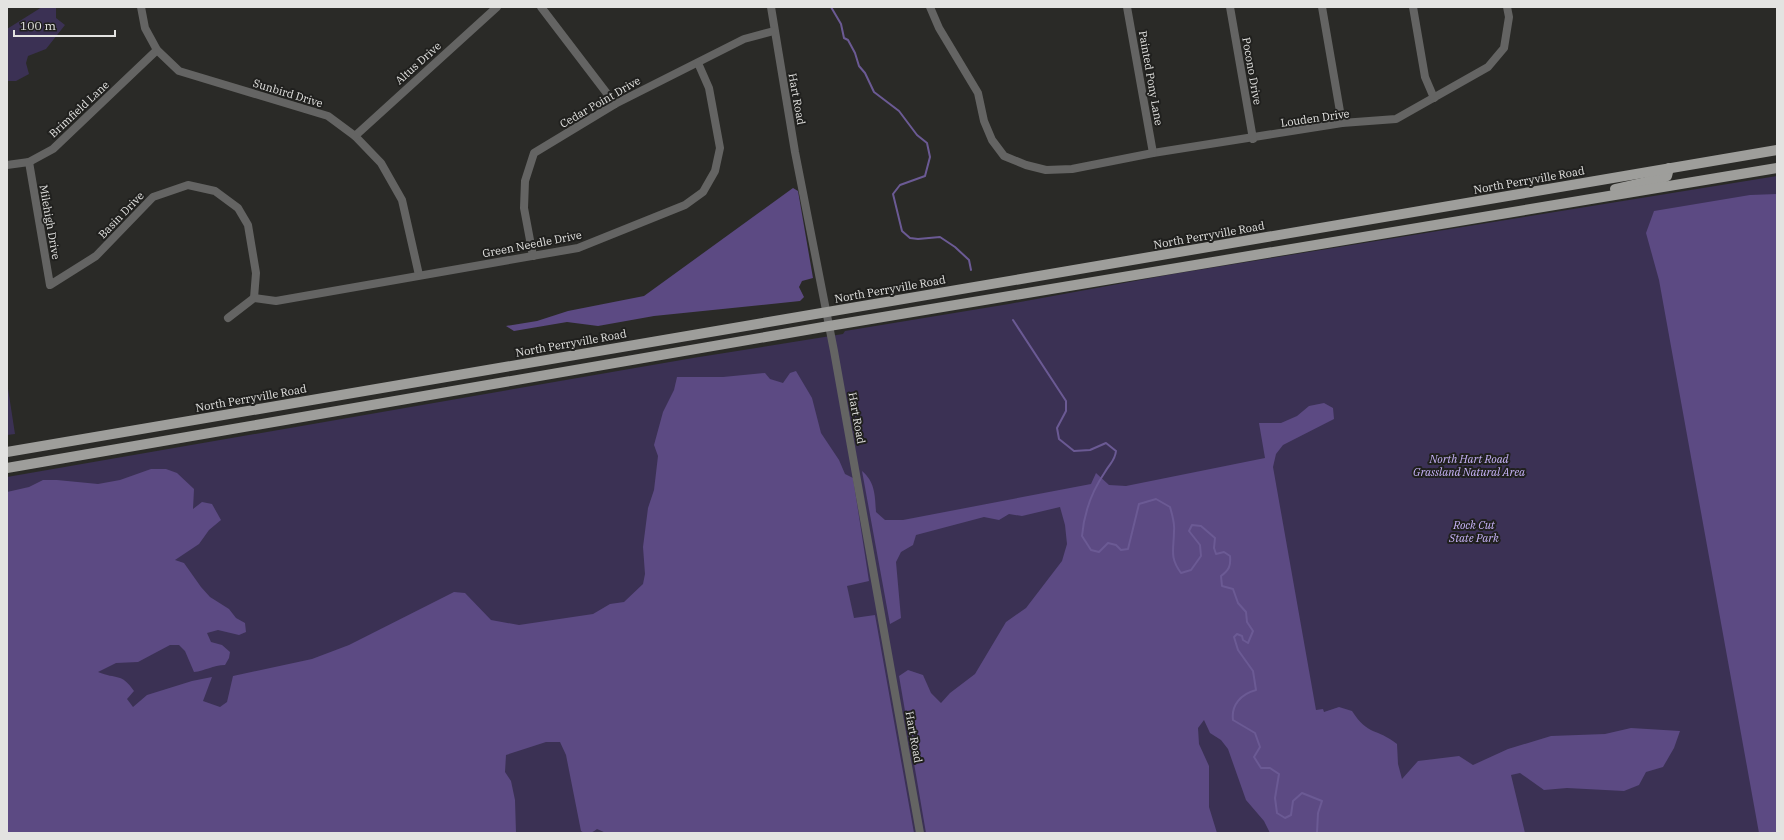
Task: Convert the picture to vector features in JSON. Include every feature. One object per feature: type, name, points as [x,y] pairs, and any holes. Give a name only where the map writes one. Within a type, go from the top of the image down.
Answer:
[{"type":"main road","name":"North Perryville Road","points":[[7,452],[1777,150]]},
{"type":"main road","points":[[1587,200],[1603,191],[1662,178],[1667,176],[1669,168]]},
{"type":"main road","points":[[7,468],[829,326],[1777,168]]},
{"type":"street","name":"Sunbird Drive","points":[[141,7],[145,28],[157,50],[179,71],[328,116],[355,136],[381,163],[402,200],[419,275]]},
{"type":"street","name":"Altus Drive","points":[[355,136],[497,7]]},
{"type":"street","points":[[541,7],[615,104]]},
{"type":"street","name":"Hart Road","points":[[771,7],[809,230],[829,326],[920,833]]},
{"type":"street","name":"Louden Drive","points":[[930,7],[939,28],[975,88],[981,104],[984,121],[992,140],[1004,156],[1026,165],[1046,170],[1072,169],[1109,163],[1153,153],[1342,124],[1396,119],[1488,67],[1504,48],[1509,17],[1507,7]]},
{"type":"street","name":"Painted Pony Lane","points":[[1127,7],[1153,153]]},
{"type":"street","name":"Pocono Drive","points":[[1230,7],[1253,138]]},
{"type":"street","points":[[1322,7],[1342,124]]},
{"type":"street","points":[[1413,7],[1425,77],[1434,98]]},
{"type":"street","name":"Cedar Point Drive","points":[[533,256],[524,208],[525,181],[534,153],[615,104],[744,39],[774,31]]},
{"type":"street","name":"Brimfield Lane","points":[[7,165],[29,162],[53,149],[157,50]]},
{"type":"street","name":"Green Needle Drive","points":[[254,298],[276,301],[578,248],[685,205],[703,192],[715,171],[720,148],[709,88],[698,63]]},
{"type":"street","name":"Milehigh Drive","points":[[29,162],[50,285]]},
{"type":"street","name":"Basin Drive","points":[[50,285],[96,256],[153,197],[188,185],[214,191],[238,208],[248,225],[256,272],[254,298]]},
{"type":"street","points":[[228,318],[254,298]]},
{"type":"green space","points":[[42,7],[56,7],[56,18],[65,25],[46,49],[28,56],[26,63],[29,74],[16,81],[7,81],[7,29]]},
{"type":"green space","name":"Rock Cut State Park","points":[[1777,176],[1777,833],[7,833],[7,477],[693,358],[843,334],[845,331],[1009,304],[1173,274]]},
{"type":"green space","points":[[7,382],[15,434],[7,435]]},
{"type":"shaded area","points":[[793,188],[798,191],[813,278],[802,281],[799,287],[804,297],[800,301],[654,316],[598,326],[567,322],[514,331],[506,326],[537,321],[568,311],[644,296]]},
{"type":"shaded area","points":[[1777,194],[1777,833],[1759,833],[1659,280],[1646,233],[1654,211],[1750,195]]},
{"type":"shaded area","points":[[796,371],[812,398],[821,433],[839,460],[845,474],[853,478],[869,581],[847,586],[854,618],[875,615],[914,833],[606,833],[597,829],[585,833],[581,831],[566,755],[560,742],[546,742],[506,755],[505,772],[511,781],[515,800],[516,833],[7,833],[7,492],[29,487],[43,480],[98,484],[120,480],[151,469],[166,469],[177,473],[194,489],[193,509],[202,502],[212,504],[221,520],[209,530],[199,544],[175,560],[184,563],[210,597],[229,609],[236,618],[245,623],[246,632],[239,635],[218,630],[207,633],[211,642],[222,645],[230,652],[229,658],[225,665],[194,672],[185,651],[179,645],[170,645],[138,662],[116,663],[98,672],[118,677],[130,685],[134,691],[127,699],[133,707],[147,695],[192,681],[212,677],[203,701],[220,707],[227,702],[233,676],[312,659],[349,645],[454,592],[465,593],[491,620],[519,625],[593,614],[610,604],[624,602],[643,584],[645,574],[643,547],[648,508],[654,490],[658,456],[654,445],[663,412],[674,390],[677,377],[723,377],[765,373],[770,379],[783,383],[790,373]]},
{"type":"shaded area","points":[[1324,403],[1333,408],[1334,419],[1283,445],[1276,454],[1273,467],[1316,710],[1323,709],[1324,712],[1339,707],[1352,711],[1368,728],[1397,744],[1398,764],[1402,779],[1418,761],[1459,756],[1473,765],[1508,749],[1551,736],[1605,734],[1631,728],[1680,731],[1674,748],[1663,767],[1646,772],[1639,785],[1624,791],[1567,788],[1544,790],[1520,773],[1511,775],[1525,833],[1270,833],[1264,821],[1246,800],[1228,749],[1221,740],[1210,733],[1204,720],[1198,728],[1199,744],[1209,766],[1209,807],[1217,833],[926,833],[899,676],[908,670],[923,675],[931,693],[941,703],[950,693],[975,674],[1006,622],[1026,608],[1062,561],[1067,544],[1065,525],[1060,507],[1022,516],[1009,514],[999,520],[984,517],[916,535],[913,545],[901,552],[896,562],[901,618],[890,624],[862,471],[870,480],[874,489],[876,512],[885,520],[903,520],[1091,484],[1096,473],[1109,485],[1126,486],[1265,458],[1259,423],[1281,423],[1297,416],[1309,406]]},
{"type":"waterway","points":[[831,7],[841,24],[844,38],[848,40],[855,53],[859,66],[865,73],[874,92],[899,111],[917,135],[927,143],[930,157],[925,176],[900,185],[893,194],[902,231],[910,238],[918,239],[940,237],[955,247],[969,260],[971,270]]},
{"type":"waterway","points":[[1013,320],[1066,401],[1066,411],[1057,428],[1059,439],[1074,451],[1090,450],[1106,443],[1116,451],[1113,460],[1100,479],[1087,511],[1082,536],[1091,550],[1099,552],[1108,543],[1116,545],[1121,550],[1128,549],[1139,504],[1156,499],[1170,507],[1174,525],[1174,557],[1177,567],[1181,573],[1191,570],[1201,556],[1200,545],[1189,531],[1192,525],[1201,526],[1215,538],[1214,548],[1216,554],[1224,552],[1230,556],[1229,568],[1221,576],[1222,586],[1233,589],[1238,603],[1246,612],[1247,622],[1253,631],[1248,643],[1243,640],[1242,636],[1237,634],[1234,637],[1238,650],[1253,671],[1256,690],[1246,694],[1238,701],[1235,705],[1233,720],[1255,733],[1260,747],[1254,757],[1261,768],[1270,768],[1279,774],[1275,798],[1277,813],[1285,818],[1291,815],[1293,801],[1302,793],[1322,801],[1318,813],[1317,833]]},
{"type":"park label","name":"North Hart Road Grassland Natural Area","points":[[1469,465]]}]
